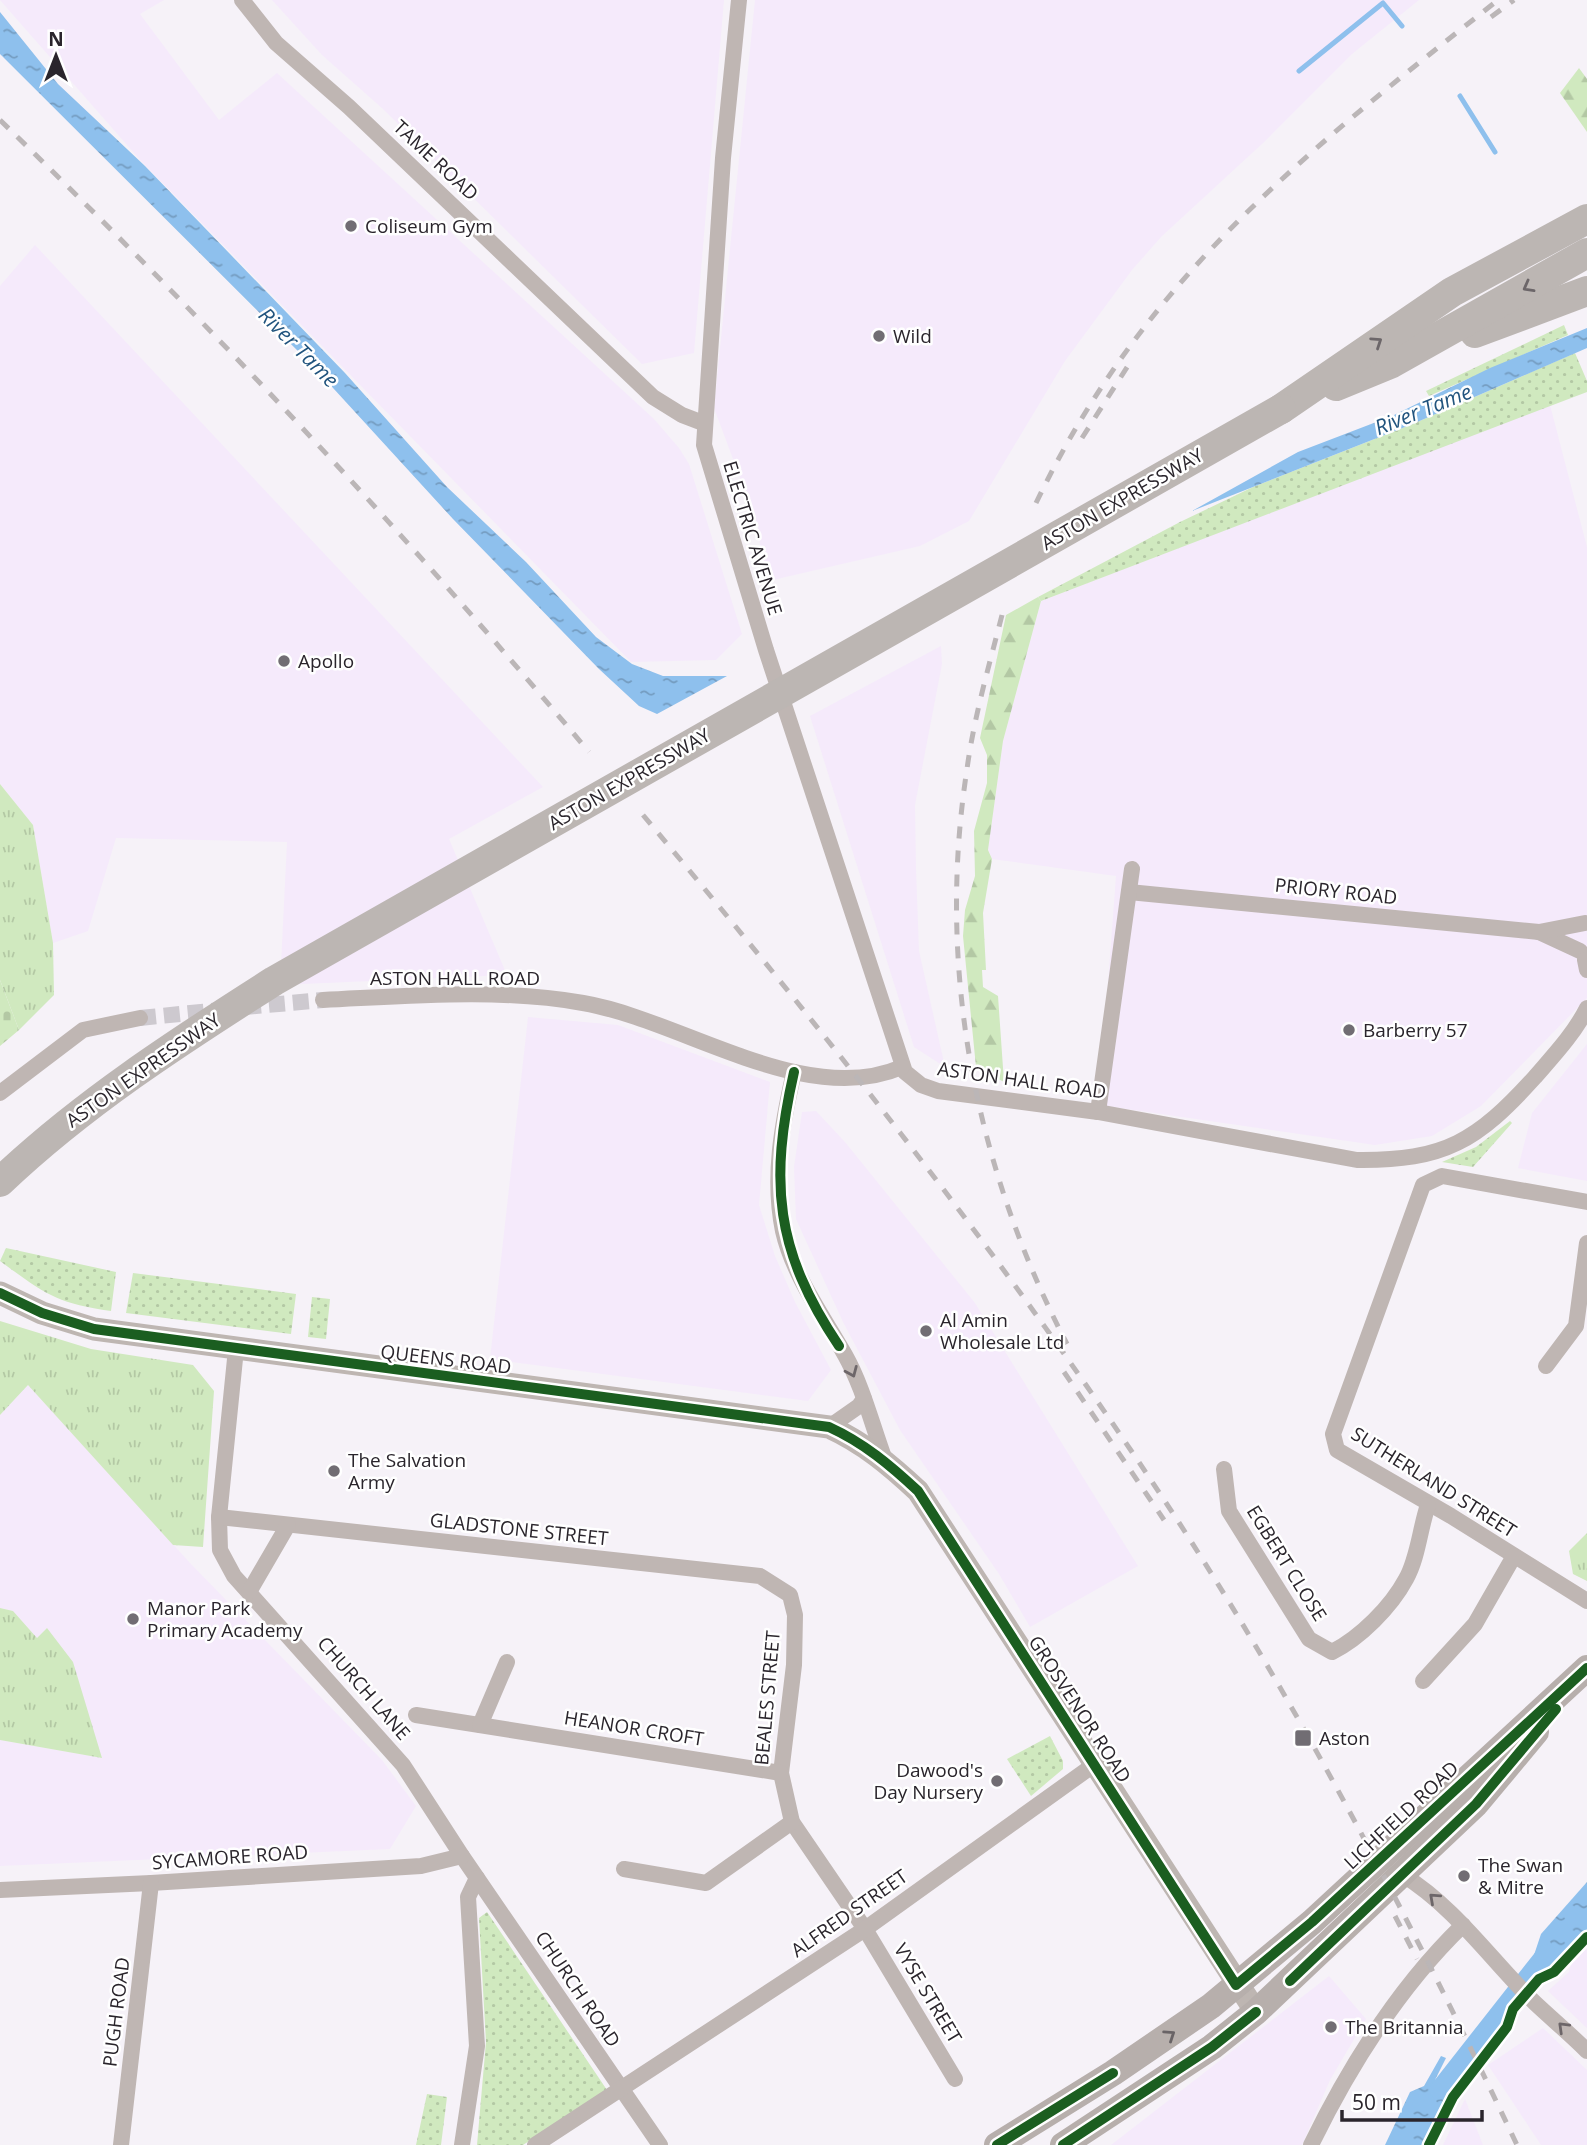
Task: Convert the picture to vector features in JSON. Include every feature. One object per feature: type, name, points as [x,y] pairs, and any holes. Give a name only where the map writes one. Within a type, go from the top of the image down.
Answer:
[{"type":"highway","points":[[1452,292],[1587,197]]},
{"type":"highway","name":"ASTON EXPRESSWAY","points":[[0,1182],[48,1136],[194,1032],[274,981],[1281,409],[1452,292],[1587,219]]},
{"type":"highway","name":"ASTON EXPRESSWAY","points":[[1281,409],[1392,363],[1587,253]]},
{"type":"highway","points":[[1392,363],[1587,291]]},
{"type":"main road","name":"QUEENS ROAD","points":[[0,1293],[42,1314],[94,1328],[828,1427],[855,1439],[885,1460]]},
{"type":"main road","name":"GROSVENOR ROAD","points":[[885,1460],[918,1491],[1256,2012]]},
{"type":"main road","name":"LICHFIELD ROAD","points":[[1063,2145],[1212,2046],[1256,2012],[1476,1804],[1587,1670]]},
{"type":"main road","name":"LICHFIELD ROAD","points":[[998,2145],[1114,2073],[1236,1984],[1320,1914],[1587,1670]]},
{"type":"street","name":"TAME ROAD","points":[[242,0],[276,43],[359,116],[653,397],[682,415],[703,423]]},
{"type":"street","name":"ELECTRIC AVENUE","points":[[739,0],[703,423],[705,454],[765,650],[902,1066]]},
{"type":"street","points":[[1098,1112],[1132,869]]},
{"type":"street","name":"PRIORY ROAD","points":[[1129,892],[1539,932],[1586,922]]},
{"type":"street","points":[[1585,961],[1580,931],[1586,922]]},
{"type":"street","name":"PRIORY ROAD","points":[[1539,932],[1585,961]]},
{"type":"street","name":"ASTON HALL ROAD","points":[[323,1000],[505,996],[581,1003],[624,1012],[794,1072],[829,1080],[877,1077],[902,1066],[917,1082],[938,1091],[1098,1112],[1357,1160],[1400,1160],[1428,1155],[1479,1132],[1507,1108],[1554,1055],[1587,1008]]},
{"type":"street","points":[[0,1093],[83,1030],[140,1018]]},
{"type":"street","name":"GROSVENOR ROAD","points":[[794,1072],[784,1117],[779,1167],[783,1230],[805,1284],[845,1356],[864,1399],[885,1460]]},
{"type":"street","name":"SUTHERLAND STREET","points":[[1587,1202],[1442,1176],[1423,1185],[1333,1434],[1337,1450],[1587,1601]]},
{"type":"street","points":[[1546,1366],[1576,1326],[1587,1243]]},
{"type":"street","name":"CHURCH LANE","points":[[236,1349],[219,1517],[220,1550],[234,1576],[403,1765],[462,1856]]},
{"type":"street","points":[[828,1427],[859,1406],[864,1399]]},
{"type":"street","name":"EGBERT CLOSE","points":[[1224,1469],[1229,1511],[1309,1639],[1332,1652],[1347,1644],[1380,1612],[1406,1578],[1428,1505]]},
{"type":"street","name":"GLADSTONE STREET","points":[[219,1517],[760,1576],[790,1595],[795,1615]]},
{"type":"street","points":[[249,1592],[288,1525]]},
{"type":"street","points":[[1423,1681],[1475,1624],[1514,1556]]},
{"type":"street","name":"BEALES STREET","points":[[795,1615],[794,1665],[781,1773],[792,1822],[865,1930]]},
{"type":"street","points":[[480,1725],[507,1662]]},
{"type":"street","name":"HEANOR CROFT","points":[[416,1715],[781,1773]]},
{"type":"street","name":"ALFRED STREET","points":[[536,2145],[623,2091],[865,1930],[1095,1764]]},
{"type":"street","points":[[624,1869],[706,1884],[792,1822]]},
{"type":"street","name":"CHURCH ROAD","points":[[462,1856],[660,2145]]},
{"type":"street","name":"SYCAMORE ROAD","points":[[0,1890],[152,1884],[421,1866],[462,1856]]},
{"type":"street","points":[[1403,1875],[1422,1887],[1463,1925],[1537,2004],[1587,2051]]},
{"type":"street","points":[[463,2145],[477,2046],[468,1897],[477,1878]]},
{"type":"street","name":"PUGH ROAD","points":[[121,2145],[152,1884]]},
{"type":"street","points":[[1311,2145],[1336,2094],[1411,1984],[1463,1925]]},
{"type":"street","name":"VYSE STREET","points":[[865,1930],[955,2079]]},
{"type":"shaded area","points":[[0,0],[164,0],[140,14],[219,120],[277,73],[654,419],[679,448],[689,464],[742,634],[716,660],[631,662],[141,161]]},
{"type":"shaded area","points":[[272,0],[724,0],[694,353],[642,364],[383,109],[322,55]]},
{"type":"shaded area","points":[[755,0],[1419,0],[1352,54],[1263,143],[1161,237],[1132,270],[1065,361],[969,521],[920,546],[764,582],[758,526],[714,408]]},
{"type":"shaded area","points":[[35,245],[543,787],[449,839],[507,975],[280,985],[287,842],[116,838],[88,931],[53,943],[33,825],[0,784],[0,286]]},
{"type":"shaded area","points":[[1550,405],[1587,547],[1587,998],[1481,1106],[1432,1136],[1375,1145],[1099,1105],[1116,876],[992,859],[988,850],[1003,741],[1041,601]]},
{"type":"shaded area","points":[[941,646],[942,664],[915,805],[919,951],[945,1067],[914,1047],[810,716]]},
{"type":"shaded area","points":[[528,1017],[618,1025],[770,1082],[759,1205],[775,1256],[795,1302],[831,1370],[808,1401],[490,1359]]},
{"type":"shaded area","points":[[1587,1044],[1587,1181],[1518,1168],[1532,1113]]},
{"type":"shaded area","name":"Al Amin Wholesale Ltd","points":[[816,1111],[845,1142],[975,1303],[1138,1566],[1030,1627],[999,1574],[900,1430],[843,1322],[796,1219],[794,1167],[802,1112]]},
{"type":"shaded area","name":"Manor Park Primary Academy","points":[[28,1385],[190,1563],[382,1760],[416,1806],[390,1849],[0,1866],[0,1740],[102,1758],[47,1628],[37,1638],[13,1611],[0,1608],[0,1415]]},
{"type":"shaded area","points":[[1587,1944],[1587,2028],[1548,1991],[1569,1972],[1572,1960]]},
{"type":"shaded area","points":[[1329,1976],[1366,2019],[1330,2080],[1302,2145],[1111,2145]]},
{"type":"shaded area","points":[[1543,2028],[1587,2070],[1587,2145],[1541,2145],[1488,2065]]},
{"type":"shaded area","points":[[1465,2099],[1483,2145],[1443,2145]]},
{"type":"green space","points":[[1579,68],[1587,79],[1587,132],[1560,93]]},
{"type":"green space","points":[[1564,325],[1568,335],[1429,396],[1426,391]]},
{"type":"green space","points":[[1575,353],[1587,381],[1587,392],[1041,601],[1038,597],[1253,487],[1415,423]]},
{"type":"green space","points":[[1038,597],[1041,601],[1003,741],[988,850],[992,859],[983,913],[986,970],[982,970],[983,987],[998,996],[1004,1082],[976,1067],[963,936],[965,910],[975,876],[974,831],[987,783],[987,755],[980,738],[1006,615]]},
{"type":"green space","points":[[0,784],[33,825],[53,943],[54,995],[19,1030],[0,980]]},
{"type":"green space","points":[[0,980],[19,1030],[0,1046]]},
{"type":"green space","points":[[1510,1121],[1512,1123],[1473,1167],[1442,1162],[1476,1147]]},
{"type":"green space","points":[[6,1248],[116,1272],[111,1311],[64,1300],[40,1289],[0,1261]]},
{"type":"green space","points":[[133,1273],[296,1294],[291,1334],[126,1313]]},
{"type":"green space","points":[[312,1297],[330,1299],[326,1339],[308,1337]]},
{"type":"green space","points":[[0,1321],[91,1349],[193,1365],[214,1391],[203,1547],[173,1545],[28,1385],[0,1415]]},
{"type":"green space","points":[[1587,1533],[1587,1581],[1573,1574],[1569,1551]]},
{"type":"green space","points":[[0,1608],[13,1611],[37,1638],[47,1628],[73,1662],[102,1758],[0,1740]]},
{"type":"green space","points":[[1050,1736],[1063,1761],[1063,1769],[1031,1796],[1007,1759]]},
{"type":"green space","points":[[487,1912],[607,2090],[523,2145],[477,2145],[486,2042],[479,1918]]},
{"type":"green space","points":[[427,2094],[447,2097],[441,2145],[416,2145]]},
{"type":"water","name":"River Tame","points":[[0,12],[58,84],[145,166],[345,373],[447,487],[526,562],[596,637],[632,664],[663,676],[727,676],[657,714],[639,706],[599,669],[453,519],[312,365],[0,54]]},
{"type":"water","name":"River Tame","points":[[1587,328],[1587,348],[1415,423],[1192,511],[1298,452],[1392,416],[1490,368]]},
{"type":"water","points":[[1587,1882],[1587,1933],[1557,1964],[1534,1976],[1529,1970],[1541,1934]]},
{"type":"water","points":[[1441,2056],[1446,2058],[1435,2080],[1454,2071],[1448,2099],[1423,2145],[1385,2145],[1410,2092],[1424,2086]]},
{"type":"waterway","points":[[1299,71],[1383,3],[1402,26]]},
{"type":"waterway","points":[[1460,96],[1495,152]]},
{"type":"waterway","points":[[1439,2090],[1546,1954]]},
{"type":"tunnel","points":[[245,1007],[323,1000]]},
{"type":"tunnel","points":[[140,1018],[220,1010]]},
{"type":"railway","points":[[1036,503],[1079,422],[1127,350],[1179,284],[1236,223],[1296,166],[1498,0]]},
{"type":"railway","points":[[1491,17],[1514,0]]},
{"type":"railway","points":[[0,120],[153,272],[302,428],[448,588],[589,752]]},
{"type":"railway","points":[[1082,438],[1131,361]]},
{"type":"railway","points":[[1002,615],[982,692],[967,769],[959,844],[957,918],[961,992],[971,1065],[987,1137],[1008,1207],[1035,1277],[1067,1344]]},
{"type":"railway","points":[[643,815],[783,985],[920,1159],[1051,1336],[1176,1518],[1270,1670],[1357,1826],[1399,1904],[1517,2145]]},
{"type":"railway","points":[[1064,1372],[1164,1520]]},
{"type":"railway","points":[[1395,1916],[1417,1959]]},
{"type":"cycle path","points":[[794,1072],[781,1148],[783,1215],[801,1279],[839,1346]]},
{"type":"cycle path","points":[[0,1293],[42,1313],[94,1329],[829,1427],[842,1433],[876,1455],[918,1491],[1236,1985],[1312,1922],[1587,1668]]},
{"type":"cycle path","points":[[1290,1981],[1476,1804],[1556,1709]]},
{"type":"cycle path","points":[[1429,2145],[1453,2097],[1507,2027],[1513,2009],[1539,1979],[1554,1972],[1587,1937]]},
{"type":"cycle path","points":[[1063,2145],[1212,2047],[1256,2012]]},
{"type":"cycle path","points":[[997,2145],[1113,2073]]},
{"type":"place","name":"Coliseum Gym","points":[[351,226]]},
{"type":"place","name":"Wild","points":[[879,336]]},
{"type":"place","name":"Apollo","points":[[284,661]]},
{"type":"place","name":"Barberry 57","points":[[1349,1030]]},
{"type":"place","name":"Al Amin Wholesale Ltd","points":[[926,1331]]},
{"type":"place","name":"The Salvation Army","points":[[334,1471]]},
{"type":"place","name":"Manor Park Primary Academy","points":[[133,1619]]},
{"type":"place","name":"Aston","points":[[1303,1738]]},
{"type":"place","name":"Dawood's Day Nursery","points":[[997,1781]]},
{"type":"place","name":"The Swan & Mitre","points":[[1464,1876]]},
{"type":"place","name":"The Britannia","points":[[1331,2027]]}]
